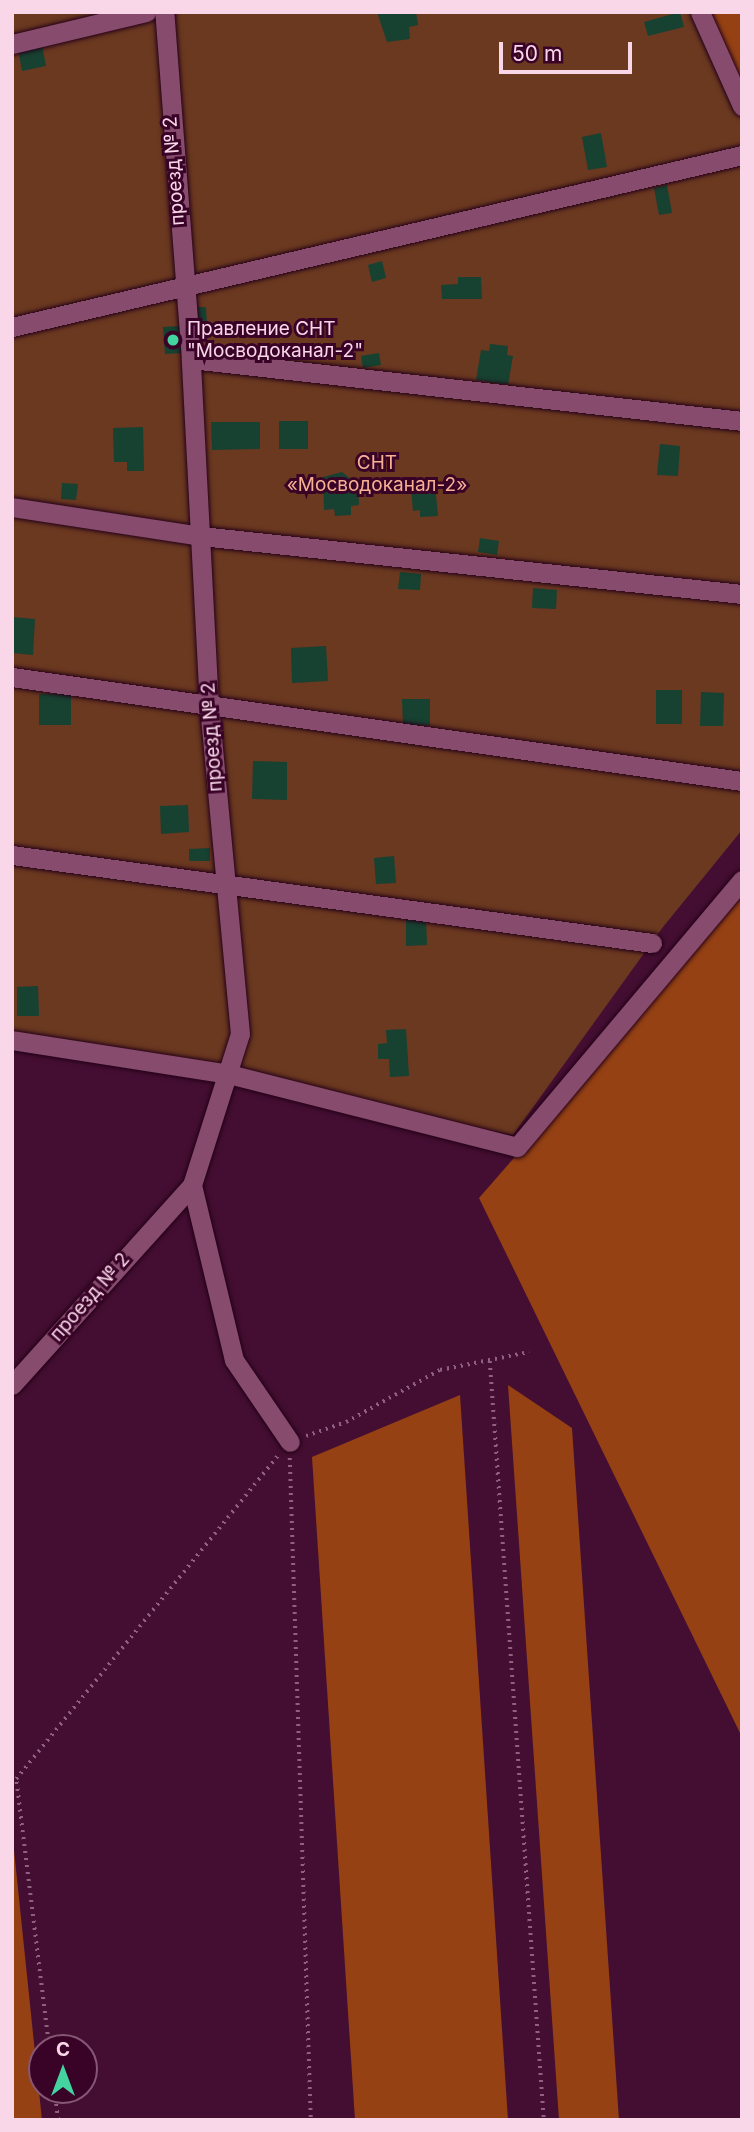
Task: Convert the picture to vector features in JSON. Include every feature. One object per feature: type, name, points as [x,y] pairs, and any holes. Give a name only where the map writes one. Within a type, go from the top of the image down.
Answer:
[{"type":"street","points":[[12,44],[146,12]]},
{"type":"street","name":"проезд № 2","points":[[12,1385],[192,1185],[240,1034],[209,707],[191,359],[182,288],[164,12]]},
{"type":"street","points":[[700,12],[742,106]]},
{"type":"street","points":[[12,327],[742,155]]},
{"type":"street","points":[[191,359],[742,421]]},
{"type":"street","points":[[12,507],[201,536],[742,594]]},
{"type":"street","points":[[12,677],[742,781]]},
{"type":"street","points":[[12,855],[652,943]]},
{"type":"street","points":[[12,1040],[229,1074],[517,1147],[742,880]]},
{"type":"street","points":[[192,1185],[234,1360],[290,1441]]},
{"type":"path","points":[[16,1779],[290,1441],[346,1422],[440,1370],[529,1352]]},
{"type":"path","points":[[490,1360],[544,2120]]},
{"type":"path","points":[[290,1441],[311,2120]]},
{"type":"path","points":[[12,1774],[16,1779],[47,2034]]},
{"type":"green space","name":"СНТ «Мосводоканал-2»","points":[[12,12],[693,12],[742,118],[742,830],[663,927],[513,1135],[12,1032]]},
{"type":"shaded area","points":[[711,12],[742,12],[742,87]]},
{"type":"shaded area","points":[[742,896],[742,1737],[479,1198]]},
{"type":"shaded area","points":[[508,1385],[572,1428],[619,2120],[559,2120]]},
{"type":"shaded area","points":[[460,1395],[508,2120],[355,2120],[312,1457]]},
{"type":"shaded area","points":[[12,1831],[33,2034],[28,2034],[28,2104],[40,2104],[42,2120],[12,2120]]},
{"type":"building","points":[[377,12],[416,12],[418,25],[409,27],[410,39],[387,42]]},
{"type":"building","points":[[680,12],[684,27],[648,36],[644,22]]},
{"type":"building","points":[[41,39],[46,66],[22,71],[17,43]]},
{"type":"building","points":[[601,133],[607,167],[588,170],[582,137]]},
{"type":"building","points":[[667,185],[672,213],[659,215],[654,188]]},
{"type":"building","points":[[382,261],[386,278],[372,282],[368,265]]},
{"type":"building","points":[[458,277],[481,277],[482,299],[442,299],[441,285],[458,284]]},
{"type":"building","points":[[195,307],[206,307],[207,326],[196,326]]},
{"type":"building","name":"Правление СНТ \"Мосводоканал-2\"","points":[[180,326],[182,353],[165,354],[163,327]]},
{"type":"building","points":[[490,344],[508,346],[507,355],[513,356],[508,385],[476,380],[481,350],[489,351]]},
{"type":"building","points":[[379,353],[381,365],[363,368],[361,356]]},
{"type":"building","points":[[279,421],[308,421],[308,449],[279,449]]},
{"type":"building","points":[[211,422],[260,422],[260,449],[212,450]]},
{"type":"building","points":[[143,427],[144,471],[127,471],[127,462],[114,462],[113,428]]},
{"type":"building","points":[[660,444],[680,446],[678,476],[657,475]]},
{"type":"building","points":[[342,472],[358,485],[359,505],[351,506],[351,515],[335,516],[334,509],[324,510],[323,477]]},
{"type":"building","points":[[62,483],[78,484],[76,500],[61,499]]},
{"type":"building","points":[[435,485],[438,516],[420,517],[420,510],[413,511],[411,487]]},
{"type":"building","points":[[480,538],[499,541],[497,555],[478,552]]},
{"type":"building","points":[[400,572],[421,574],[420,590],[398,589]]},
{"type":"building","points":[[533,588],[557,590],[556,609],[532,608]]},
{"type":"building","points":[[12,617],[35,619],[33,655],[12,653]]},
{"type":"building","points":[[326,646],[328,681],[292,683],[291,648]]},
{"type":"building","points":[[656,690],[682,690],[682,724],[656,724]]},
{"type":"building","points":[[701,692],[724,693],[723,726],[700,726]]},
{"type":"building","points":[[39,694],[71,694],[71,725],[39,725]]},
{"type":"building","points":[[402,699],[430,699],[430,725],[403,726]]},
{"type":"building","points":[[253,761],[287,762],[287,800],[252,799]]},
{"type":"building","points":[[188,805],[189,832],[161,834],[160,806]]},
{"type":"building","points":[[210,848],[210,861],[189,861],[189,849]]},
{"type":"building","points":[[394,856],[396,883],[376,884],[374,858]]},
{"type":"building","points":[[406,919],[426,919],[427,945],[406,946]]},
{"type":"building","points":[[38,986],[39,1016],[17,1016],[17,987]]},
{"type":"building","points":[[406,1029],[409,1076],[390,1077],[389,1059],[378,1059],[378,1044],[387,1043],[386,1030]]},
{"type":"place","name":"Правление СНТ \"Мосводоканал-2\"","points":[[173,340]]}]
